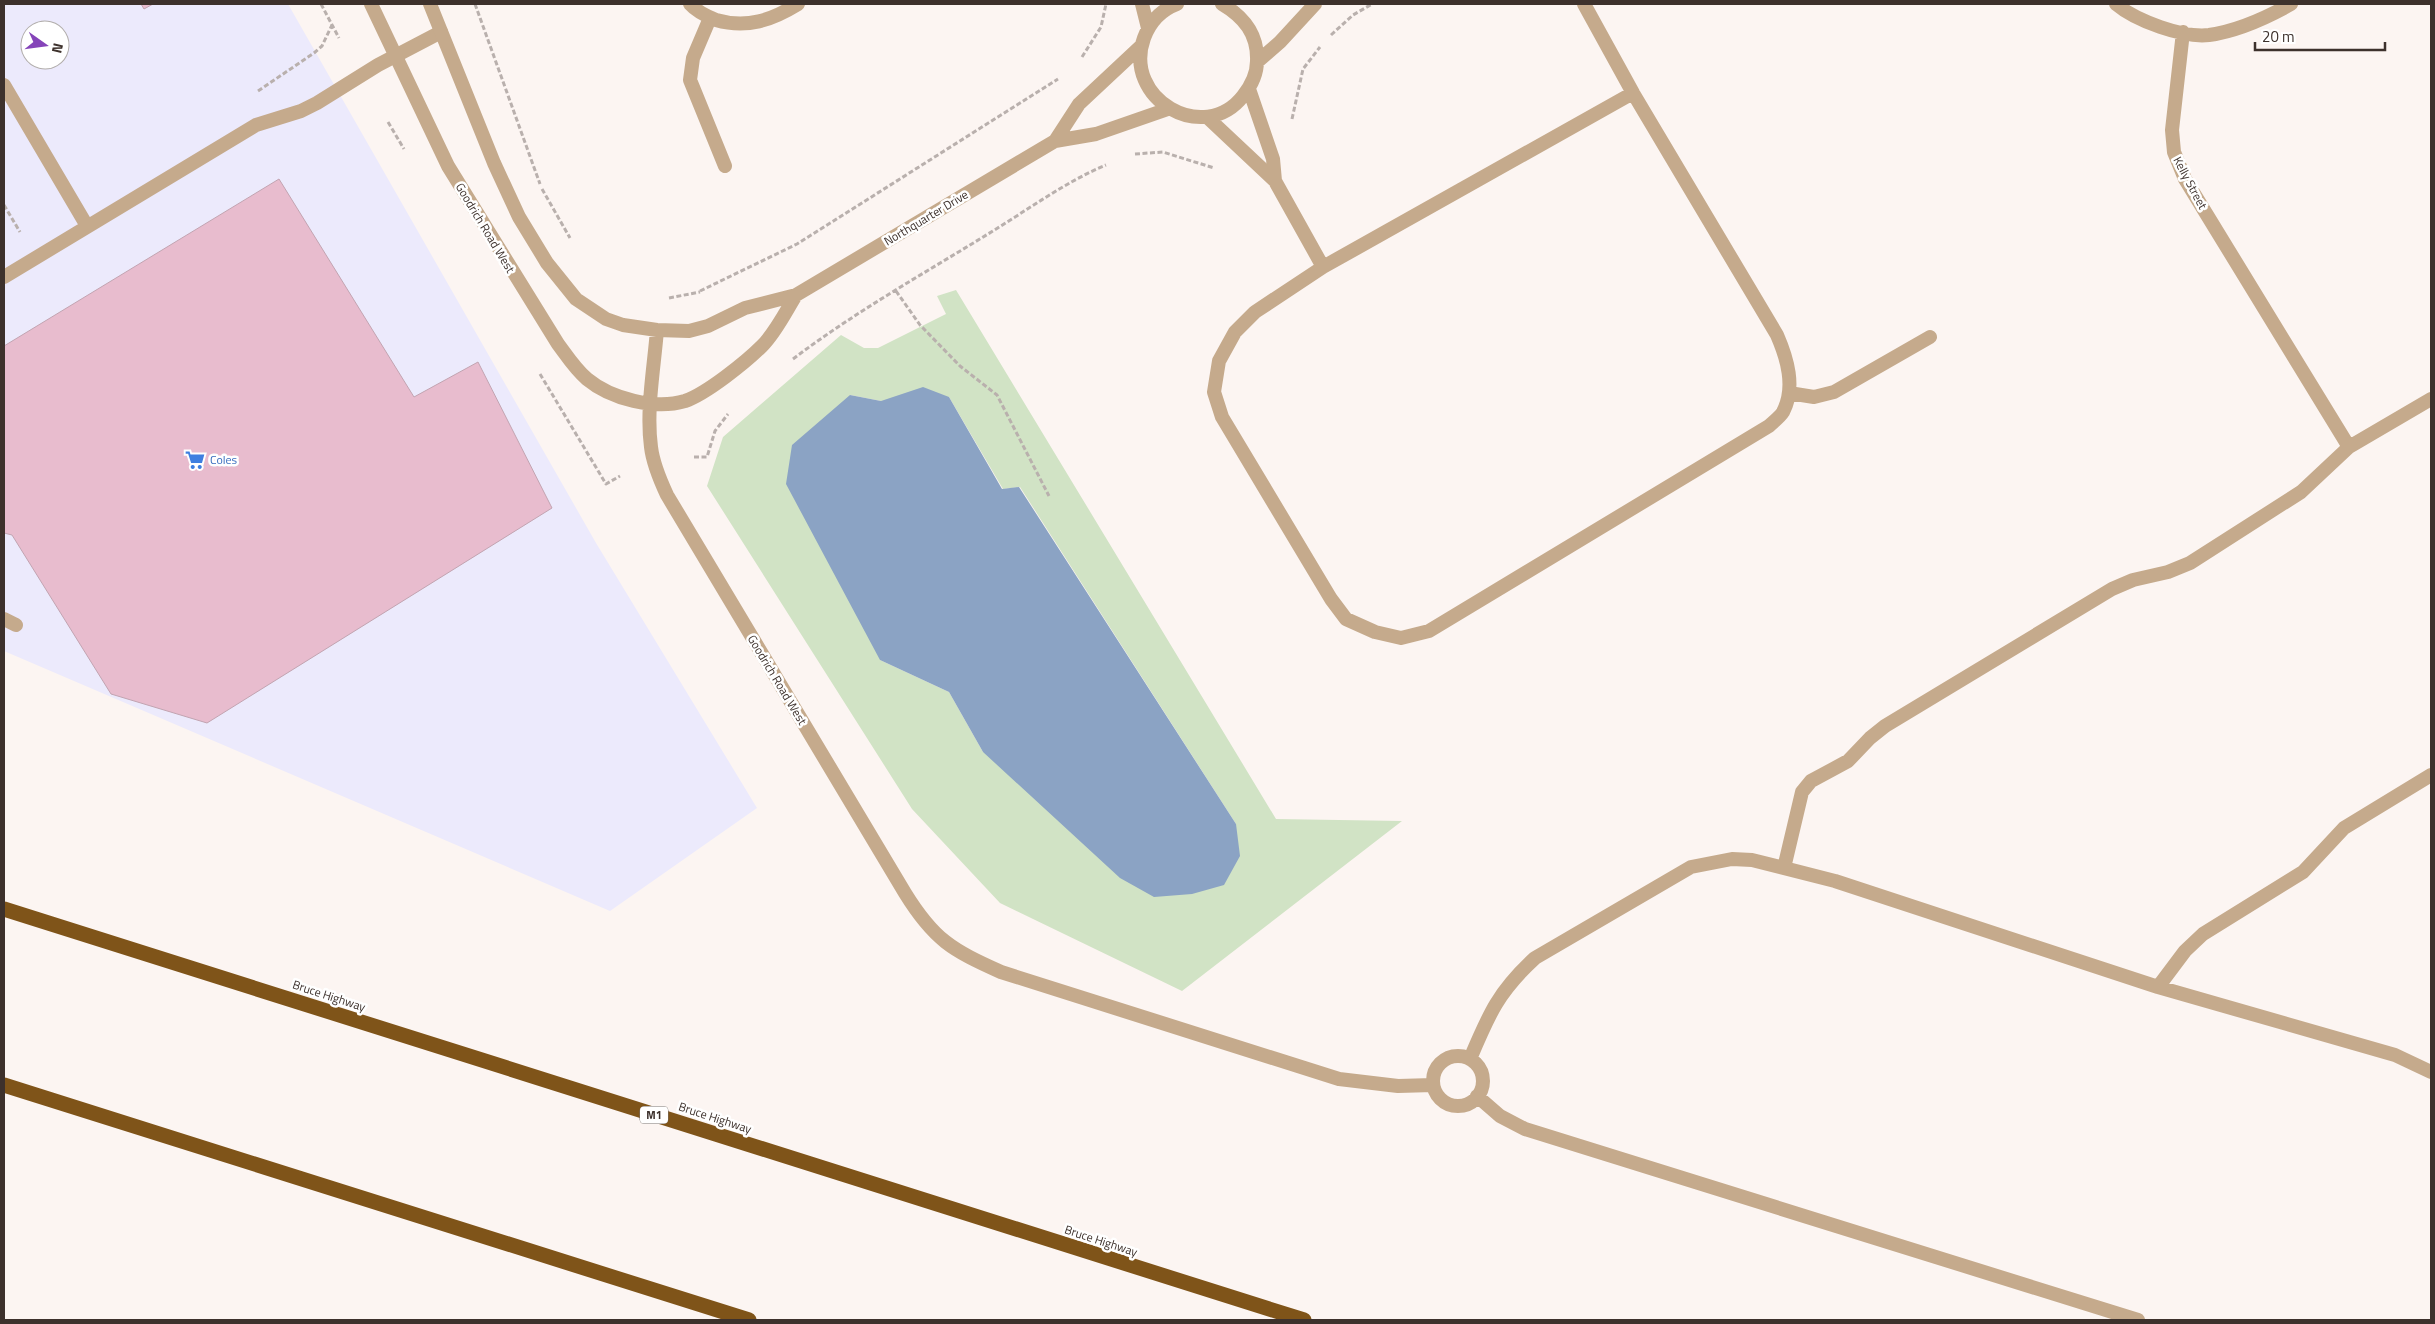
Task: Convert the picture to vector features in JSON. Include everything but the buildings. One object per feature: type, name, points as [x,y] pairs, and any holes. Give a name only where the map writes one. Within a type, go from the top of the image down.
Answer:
[{"type":"highway","name":"Bruce Highway","points":[[4,909],[1304,1320]]},
{"type":"highway","points":[[4,1085],[749,1320]]},
{"type":"street","name":"Goodrich Road West","points":[[371,4],[448,166],[504,259],[573,365],[602,389],[617,396],[651,403]]},
{"type":"street","points":[[430,4],[509,195],[547,263],[576,299],[591,311],[623,325],[657,330]]},
{"type":"street","points":[[690,4],[695,10],[710,18],[731,24],[754,24],[777,16],[798,4]]},
{"type":"street","points":[[1142,4],[1148,28]]},
{"type":"street","points":[[1177,4],[1158,16],[1148,28],[1141,46],[1140,64],[1145,82],[1154,97],[1168,109],[1187,116],[1207,116],[1223,112],[1238,102],[1249,89],[1255,76],[1257,62],[1256,43],[1248,26],[1236,12],[1222,4]]},
{"type":"street","points":[[1257,62],[1280,42],[1314,4]]},
{"type":"street","points":[[1584,4],[1633,93],[1777,335],[1787,360],[1789,393],[1782,413],[1769,426],[1429,631],[1401,638],[1376,632],[1346,619],[1331,599],[1222,417],[1214,392],[1219,361],[1235,332],[1255,312],[1323,267],[1633,93]]},
{"type":"street","points":[[2116,4],[2139,20],[2162,28],[2207,35],[2233,29],[2261,19],[2291,4]]},
{"type":"street","points":[[710,18],[693,58],[690,80],[725,166]]},
{"type":"street","points":[[4,278],[256,125],[301,111],[317,103],[395,56],[441,32]]},
{"type":"street","name":"Kelly Street","points":[[2183,32],[2172,130],[2174,152],[2185,179],[2350,447]]},
{"type":"street","name":"Northquarter Drive","points":[[1055,142],[1079,104],[1141,46]]},
{"type":"street","points":[[4,85],[87,226]]},
{"type":"street","points":[[1249,89],[1274,160],[1275,181]]},
{"type":"street","name":"Northquarter Drive","points":[[657,330],[689,330],[708,326],[745,308],[796,295],[1055,142],[1096,134],[1168,109]]},
{"type":"street","points":[[1207,116],[1275,181],[1323,267]]},
{"type":"street","name":"Northquarter Drive","points":[[651,403],[683,402],[708,389],[763,345],[796,295]]},
{"type":"street","name":"Goodrich Road West","points":[[657,330],[651,403],[651,446],[655,467],[667,495],[909,900],[918,914],[942,941],[967,956],[1001,972],[1339,1079],[1398,1086],[1434,1085]]},
{"type":"street","points":[[1789,393],[1814,397],[1834,392],[1930,337]]},
{"type":"street","points":[[1784,868],[1802,792],[1811,782],[1848,761],[1870,738],[1886,726],[2112,589],[2133,580],[2168,572],[2190,563],[2301,492],[2350,447],[2431,399]]},
{"type":"street","points":[[2158,987],[2185,951],[2203,934],[2304,872],[2344,828],[2431,775]]},
{"type":"street","points":[[1470,1059],[1496,1000],[1514,977],[1535,958],[1691,866],[1732,859],[1752,860],[1835,881],[2158,987],[2395,1055],[2431,1072]]},
{"type":"street","points":[[1455,1056],[1470,1059],[1480,1068],[1483,1083],[1477,1096],[1464,1105],[1456,1106],[1441,1098],[1434,1085],[1436,1070],[1440,1063],[1455,1056]]},
{"type":"street","points":[[1477,1096],[1500,1116],[1544,1135],[2138,1320]]},
{"type":"path","points":[[321,4],[339,38]]},
{"type":"path","points":[[475,4],[541,187],[572,241]]},
{"type":"path","points":[[1291,125],[1303,69],[1325,40],[1353,15],[1372,4]]},
{"type":"path","points":[[257,91],[322,46],[332,25]]},
{"type":"path","points":[[663,298],[700,292],[796,244],[1049,87],[1064,74]]},
{"type":"path","points":[[1133,154],[1163,152],[1189,159],[1213,167],[1234,183],[1260,168]]},
{"type":"path","points":[[786,365],[824,336],[896,291],[1071,184],[1115,161]]},
{"type":"path","points":[[534,191],[541,187]]},
{"type":"path","points":[[896,291],[920,325],[960,366],[997,395],[1049,496]]},
{"type":"path","points":[[700,292],[703,298]]},
{"type":"path","points":[[694,457],[707,456],[715,431],[733,408]]},
{"type":"shaded area","points":[[4,4],[288,4],[596,543],[757,808],[610,911],[4,651]]},
{"type":"green space","points":[[956,290],[1276,819],[1402,821],[1182,991],[1000,903],[912,809],[707,486],[723,437],[841,335],[864,348],[878,348],[946,314],[937,296]],"holes":[[[850,395],[881,401],[949,397],[1003,489],[1020,487],[1236,824],[983,752],[949,692],[880,660]]]},
{"type":"water","points":[[923,387],[949,397],[1002,489],[1019,487],[1236,824],[1240,856],[1224,885],[1192,894],[1154,897],[1120,878],[983,752],[949,692],[880,660],[786,484],[792,445],[850,395],[881,401]]},
{"type":"place","name":"Coles","points":[[195,460]]}]
